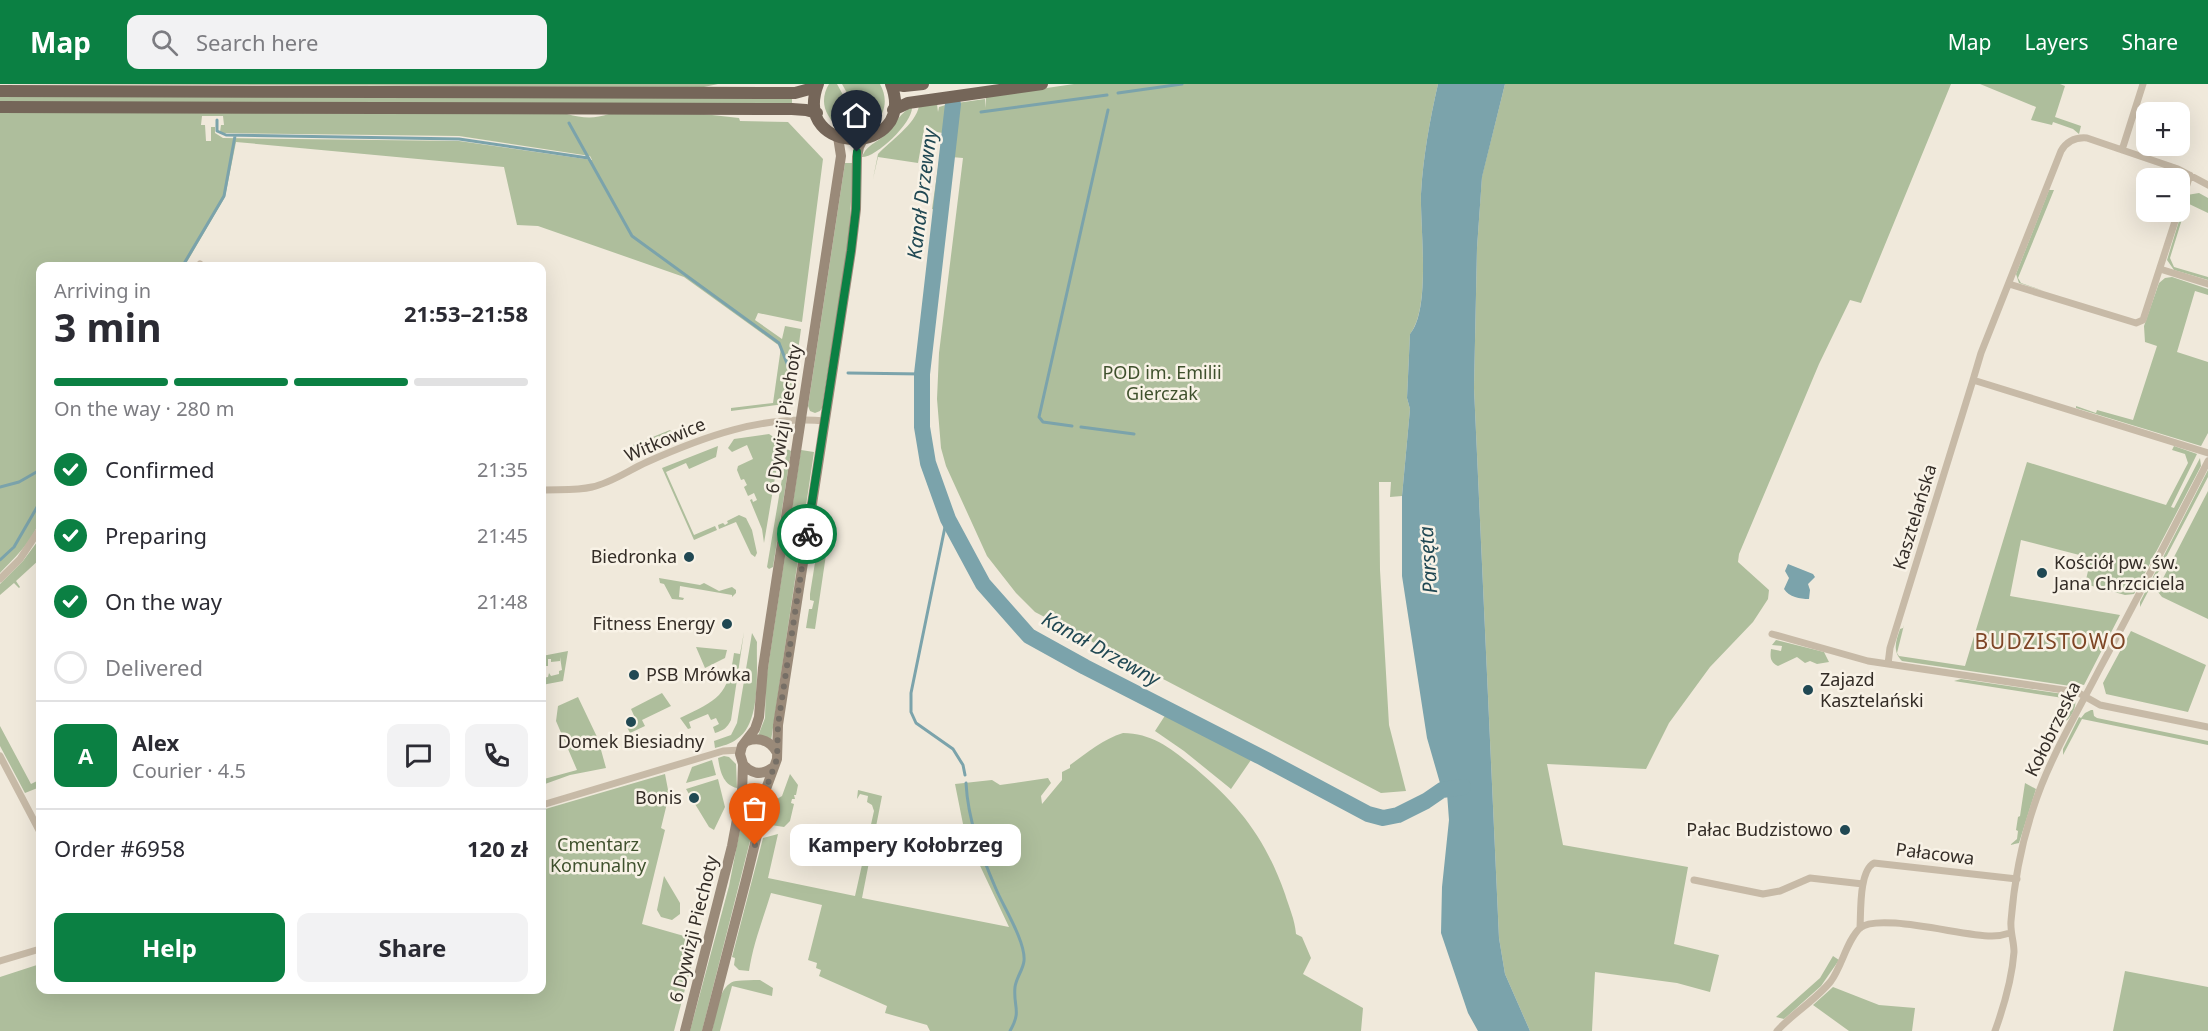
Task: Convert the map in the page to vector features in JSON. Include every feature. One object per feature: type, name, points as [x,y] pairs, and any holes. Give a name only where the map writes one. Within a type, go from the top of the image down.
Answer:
[{"type":"main road","points":[[0,91],[795,93],[818,86],[815,100],[817,113],[823,125],[838,137],[863,140],[881,130],[890,120],[894,96],[892,84],[904,86],[923,84]]},
{"type":"main road","points":[[893,110],[908,103],[1041,84]]},
{"type":"main road","points":[[0,107],[792,109],[817,113]]},
{"type":"street","points":[[2122,150],[2143,84]]},
{"type":"street","name":"6 Dywizji Piechoty","points":[[685,1031],[732,846],[742,794],[740,757],[744,745],[755,729],[760,711],[762,668],[841,156],[838,137]]},
{"type":"street","name":"Kasztelańska","points":[[1888,664],[1890,648],[1981,353],[2063,147],[2073,139],[2082,137],[2171,168]]},
{"type":"street","name":"6 Dywizji Piechoty","points":[[707,1031],[759,827],[763,797],[777,759],[776,751],[854,232],[857,152],[863,140]]},
{"type":"street","name":"Kasztelańska","points":[[2190,175],[2208,184]]},
{"type":"street","points":[[2009,284],[2136,324],[2143,320],[2175,222]]},
{"type":"street","points":[[2160,269],[2208,284]]},
{"type":"street","points":[[1973,380],[2208,453]]},
{"type":"street","name":"Witkowice","points":[[546,489],[593,487],[653,459],[730,429],[801,419],[825,421]]},
{"type":"street","name":"Kołobrzeska","points":[[1995,1031],[2006,998],[2013,961],[2014,949],[2010,933],[2017,879],[2027,828],[2038,794],[2086,696],[2208,461]]},
{"type":"street","points":[[0,579],[20,559],[36,535]]},
{"type":"street","points":[[1772,634],[1868,661],[2077,692],[2100,705],[2208,727]]},
{"type":"street","points":[[546,804],[744,745],[756,739],[764,740],[776,751]]},
{"type":"street","points":[[0,756],[36,824]]},
{"type":"street","points":[[742,764],[750,771],[758,773],[772,768]]},
{"type":"street","name":"Pałacowa","points":[[1863,884],[1866,869],[1869,865],[1879,862],[2017,879]]},
{"type":"street","points":[[1694,880],[1763,894],[1774,893],[1810,878],[1863,884],[1860,928],[1830,981],[1777,1031]]},
{"type":"street","points":[[1860,928],[1874,923],[1889,923],[1986,936],[2010,933]]},
{"type":"street","points":[[0,961],[36,950]]},
{"type":"green space","points":[[0,84],[718,84],[704,87]]},
{"type":"green space","points":[[829,84],[837,84],[848,104],[852,102],[842,84],[880,84],[885,98],[878,120],[858,131],[847,131],[837,126],[828,115],[824,103],[825,92]]},
{"type":"green space","name":"POD im. Emilii Gierczak","points":[[1074,84],[1438,84],[1427,138],[1422,180],[1422,287],[1416,322],[1410,334],[1407,398],[1410,409],[1402,496],[1390,497],[1391,482],[1379,482],[1380,570],[1389,725],[1406,791],[1381,793],[1035,612],[1016,593],[987,556],[946,466],[941,448],[937,399],[939,353],[963,158],[951,157],[957,103],[985,99],[986,108],[986,97]]},
{"type":"green space","points":[[1505,84],[1951,84],[1861,303],[1850,300],[1819,364],[1739,554],[1738,562],[1769,590],[1768,599],[1753,622],[1710,667],[1669,723],[1646,769],[1547,764],[1563,845],[1688,867],[1674,944],[1719,955],[1710,992],[1677,983],[1595,972],[1592,1031],[1530,1031],[1505,974],[1499,938],[1474,388],[1477,248],[1482,176]]},
{"type":"green space","points":[[1980,84],[2060,84],[2065,86],[2055,117],[2081,126],[2079,134],[2073,129],[2053,122],[2052,125],[2031,120],[2036,107]]},
{"type":"green space","points":[[0,96],[792,97],[792,104],[0,102]]},
{"type":"green space","points":[[937,104],[938,112],[939,107],[949,104],[946,151],[938,210],[932,209],[943,133],[924,130],[918,163],[878,157],[873,179],[878,154],[908,126],[919,106]]},
{"type":"green space","points":[[912,107],[907,121],[893,138],[876,151],[862,157],[869,146],[886,134],[903,113]]},
{"type":"green space","points":[[0,112],[567,114],[588,117],[609,114],[703,114],[739,118],[740,121],[788,122],[823,159],[802,322],[758,313],[755,320],[782,339],[785,326],[801,329],[794,380],[784,404],[731,411],[731,408],[773,403],[781,347],[684,277],[538,226],[517,225],[504,167],[236,142],[225,197],[187,262],[36,262],[36,529],[19,553],[0,573]],"holes":[[[202,116],[223,116],[224,125],[221,125],[220,132],[459,136],[590,156],[592,160],[459,141],[223,138],[215,133],[215,127],[211,127],[211,141],[206,141],[205,125],[201,125]]]},
{"type":"green space","points":[[845,163],[852,163],[846,255],[822,408],[815,413],[810,411],[808,406]]},
{"type":"green space","points":[[2049,190],[2054,190],[2018,278],[2021,283],[2044,291],[2019,283],[2016,274]]},
{"type":"green space","points":[[2199,193],[2208,198],[2208,213],[2190,204],[2190,194]]},
{"type":"green space","points":[[2179,222],[2181,222],[2170,258],[2174,267],[2208,277],[2208,280],[2174,270],[2167,260]]},
{"type":"green space","points":[[2172,277],[2208,289],[2208,295],[2195,291],[2177,352],[2208,362],[2208,433],[2201,446],[2076,408],[2076,406],[2096,413],[2097,410],[2133,420],[2157,346],[2145,342],[2144,326],[2159,283],[2165,278]]},
{"type":"green space","points":[[670,430],[677,437],[676,439],[631,457],[628,447]]},
{"type":"green space","points":[[769,434],[775,438],[780,448],[764,543],[762,529],[750,500],[752,499],[753,502],[757,500],[754,493],[748,496],[744,487],[747,485],[744,479],[741,480],[737,470],[738,466],[753,459],[747,445],[732,452],[728,448],[734,439]]},
{"type":"green space","points":[[718,446],[716,457],[689,469],[686,463],[666,472],[694,535],[715,526],[717,530],[694,540],[662,468]]},
{"type":"green space","points":[[2174,446],[2197,454],[2171,507],[2174,508],[2200,458],[2201,466],[2134,594],[2125,595],[2085,584],[2091,558],[2021,540],[2010,596],[2120,615],[2084,685],[2079,684],[2077,687],[1902,661],[1899,657],[1897,653],[1899,656],[1965,666],[2027,462],[2166,505],[2188,463],[2185,454],[2172,450]]},
{"type":"green space","points":[[787,449],[791,451],[773,567],[769,569],[767,567]]},
{"type":"green space","points":[[801,450],[814,452],[771,741],[758,736],[765,718],[766,681]]},
{"type":"green space","points":[[2208,470],[2208,477],[2140,607],[2140,602]]},
{"type":"green space","points":[[2208,491],[2208,619],[2162,597],[2158,588]]},
{"type":"green space","points":[[739,515],[746,518],[752,530],[757,553],[755,557],[751,554],[736,522],[719,529],[718,525],[723,523],[725,525],[727,521]]},
{"type":"green space","points":[[36,543],[36,563],[16,581],[20,587],[14,583],[0,595],[0,584],[23,561]]},
{"type":"green space","points":[[827,548],[815,629],[806,628],[809,609],[812,609],[814,601],[810,600],[810,594],[817,550]]},
{"type":"green space","points":[[659,578],[700,585],[704,583],[719,591],[732,587],[736,593],[732,597],[732,595],[680,586],[679,597],[684,598],[683,600],[672,599]]},
{"type":"green space","points":[[1904,625],[1897,653],[1896,642],[1900,629]]},
{"type":"green space","points":[[2131,631],[2206,665],[2188,712],[2106,694],[2103,683]]},
{"type":"green space","points":[[744,632],[730,723],[715,733],[713,727],[719,724],[716,718],[711,720],[708,714],[689,722],[691,728],[688,729],[680,718],[704,706],[719,695],[728,679],[734,653],[740,654]]},
{"type":"green space","points":[[752,633],[757,642],[757,680],[751,721],[737,739],[715,748],[714,741],[731,735],[737,723]]},
{"type":"green space","points":[[1776,640],[1824,652],[1829,662],[1805,663],[1797,657],[1778,666],[1773,663],[1771,657],[1771,649],[1781,651],[1782,646],[1772,645]]},
{"type":"green space","points":[[696,647],[727,650],[725,658],[705,668]]},
{"type":"green space","points":[[568,651],[563,681],[546,684],[549,673],[551,676],[559,674],[562,670],[560,657],[560,661],[551,662],[551,659],[548,659],[548,666],[546,666],[546,655]]},
{"type":"green space","points":[[1961,679],[2070,695],[2075,699],[2075,706],[2071,716],[2064,723],[2068,716],[2065,714],[2069,706],[2063,698],[1954,681]]},
{"type":"green space","points":[[662,693],[671,706],[642,720],[645,726],[630,733],[626,725],[636,720],[631,709]]},
{"type":"green space","points":[[578,697],[598,739],[606,768],[570,775],[546,784],[546,778],[577,770],[556,721],[558,706]]},
{"type":"green space","points":[[2091,710],[2097,718],[2208,741],[2208,745],[2082,719],[2063,755],[2063,749],[2079,717],[2081,718]]},
{"type":"green space","points":[[1166,714],[1253,757],[1231,789],[1155,731]]},
{"type":"green space","points":[[0,726],[31,784],[36,782],[36,789],[25,793],[0,746]]},
{"type":"green space","points":[[1123,733],[1153,739],[1170,749],[1211,782],[1238,810],[1269,856],[1285,894],[1296,934],[1302,937],[1311,958],[1303,974],[1363,1008],[1361,1031],[930,1031],[927,1025],[885,1013],[887,1006],[819,976],[821,970],[816,968],[817,963],[808,960],[822,905],[771,893],[749,971],[739,970],[734,965],[735,958],[732,957],[763,838],[778,834],[768,878],[855,896],[874,811],[872,805],[867,802],[868,796],[860,794],[857,799],[858,790],[882,796],[862,898],[1009,927],[965,834],[955,784],[992,780],[1000,785],[1048,778],[1051,783],[1041,796],[1042,804],[1062,780],[1062,772],[1095,747]]},
{"type":"green space","points":[[729,757],[736,764],[737,788],[725,781],[721,772],[718,758]]},
{"type":"green space","points":[[712,760],[716,775],[686,783],[692,767]]},
{"type":"green space","name":"Cmentarz Komunalny","points":[[665,774],[669,795],[661,828],[665,830],[642,924],[691,938],[692,935],[699,936],[674,1031],[0,1031],[0,977],[36,965],[36,994],[546,994],[546,809]]},
{"type":"green space","points":[[790,774],[798,785],[796,795],[794,795],[795,799],[792,799],[791,803],[794,804],[790,821],[784,827],[771,825],[766,821],[768,801],[772,802],[782,796]]},
{"type":"green space","points":[[718,779],[725,807],[714,830],[709,827],[695,804],[700,800],[694,791],[689,794],[686,789]]},
{"type":"green space","points":[[2025,783],[2036,789],[2019,843],[2010,845],[2017,839],[2018,831],[2016,830]]},
{"type":"green space","points":[[747,794],[756,799],[755,821],[702,1031],[690,1031],[729,886]]},
{"type":"green space","points":[[664,876],[680,903],[680,914],[672,920],[661,917],[657,910]]},
{"type":"green space","points":[[1833,956],[1839,960],[1821,986],[1784,1019],[1776,1017],[1820,978]]},
{"type":"green space","points":[[2125,971],[2208,987],[2208,1031],[2113,1031]]},
{"type":"green space","points":[[760,980],[773,988],[772,996],[732,986],[720,1031],[712,1031],[725,988],[736,981]]},
{"type":"green space","points":[[1833,987],[1879,1005],[1915,1008],[1912,1031],[1849,1031],[1813,1005]]},
{"type":"water","name":"Parsęta","points":[[1438,84],[1505,84],[1482,177],[1477,248],[1474,388],[1499,938],[1505,974],[1530,1031],[1478,1031],[1468,1013],[1441,933],[1442,887],[1449,820],[1447,793],[1442,790],[1427,738],[1402,576],[1402,496],[1410,409],[1407,398],[1410,334],[1420,306],[1423,267],[1422,180],[1427,138]]},
{"type":"water","points":[[1788,564],[1813,574],[1815,577],[1808,584],[1809,599],[1795,597],[1784,589],[1789,578],[1785,571]]},
{"type":"waterway","points":[[1118,93],[1182,84]]},
{"type":"waterway","points":[[981,112],[1107,95]]},
{"type":"waterway","name":"Kanał Drzewny","points":[[953,104],[922,374],[922,427],[928,463],[948,519],[983,584],[1029,636],[1368,814],[1383,818],[1398,815],[1442,790],[1463,787]]},
{"type":"waterway","points":[[1072,426],[1043,422],[1039,417],[1108,110]]},
{"type":"waterway","points":[[217,120],[217,131],[226,135],[459,139],[588,158]]},
{"type":"waterway","points":[[569,123],[632,236],[779,343],[788,366],[792,366]]},
{"type":"waterway","points":[[185,262],[224,196],[235,136]]},
{"type":"waterway","points":[[848,373],[922,374]]},
{"type":"waterway","points":[[1081,427],[1134,434]]},
{"type":"waterway","points":[[0,487],[19,482],[36,472]]},
{"type":"waterway","points":[[0,560],[14,547],[36,509]]},
{"type":"waterway","points":[[948,519],[911,693],[911,712],[916,723],[953,749],[963,765],[965,775]]},
{"type":"waterway","points":[[966,783],[969,811],[980,850],[1018,934],[1024,953],[1024,961],[1015,987],[1016,1018],[1010,1031]]},
{"type":"way so far","points":[[755,845],[763,797],[777,759],[778,725],[807,534]]},
{"type":"place","name":"Biedronka","points":[[689,557]]},
{"type":"place","name":"Kościół pw. św. Jana Chrzciciela","points":[[2042,573]]},
{"type":"place","name":"Fitness Energy","points":[[727,624]]},
{"type":"place","name":"PSB Mrówka","points":[[634,675]]},
{"type":"place","name":"Zajazd Kasztelański","points":[[1808,690]]},
{"type":"place","name":"Domek Biesiadny","points":[[631,722]]},
{"type":"place","name":"Bonis","points":[[694,798]]},
{"type":"place","name":"Pałac Budzistowo","points":[[1845,830]]},
{"type":"place","name":"Kampery Kołobrzeg","points":[[755,845]]},
{"type":"district","name":"BUDZISTOWO","points":[[2051,642]]},
{"type":"route","points":[[807,534],[851,251],[856,209],[857,152]]}]
